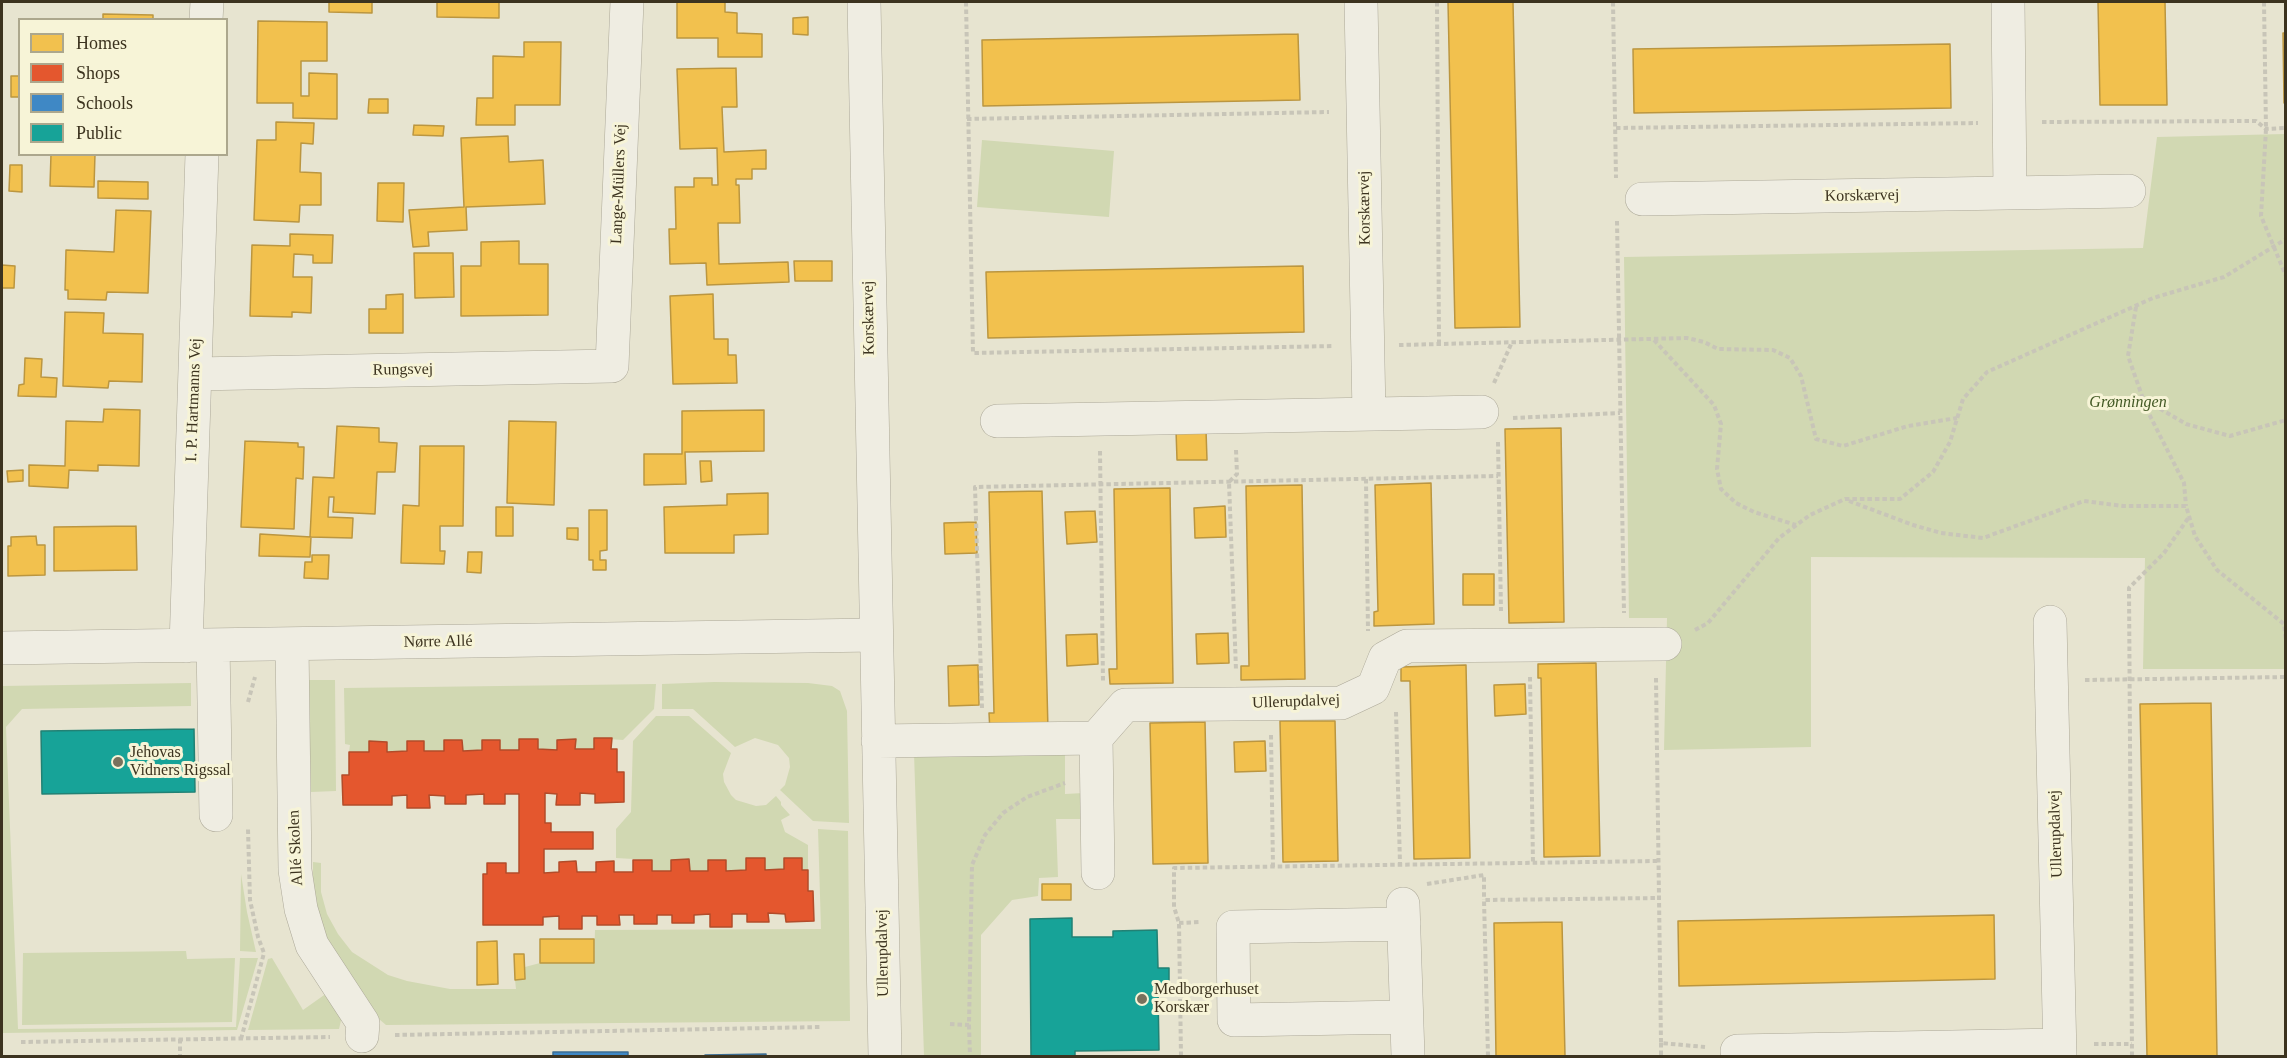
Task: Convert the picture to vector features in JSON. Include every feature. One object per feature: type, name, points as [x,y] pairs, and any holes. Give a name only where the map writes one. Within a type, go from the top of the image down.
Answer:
[{"type":"street","points":[[206,18],[207,2]]},
{"type":"street","name":"Lange-Müllers Vej","points":[[612,366],[627,2]]},
{"type":"street","name":"Korskærvej","points":[[864,2],[875,635]]},
{"type":"street","name":"Korskærvej","points":[[1361,2],[1369,414]]},
{"type":"street","points":[[2008,2],[2010,193]]},
{"type":"street","name":"I. P. Hartmanns Vej","points":[[202,156],[195,374],[200,646],[216,815]]},
{"type":"street","name":"Korskærvej","points":[[1625,199],[2129,191]]},
{"type":"street","name":"Rungsvej","points":[[195,374],[612,366]]},
{"type":"street","points":[[997,421],[1369,414],[1496,420]]},
{"type":"street","name":"Ullerupdalvej","points":[[1737,1051],[2060,1051],[2050,622]]},
{"type":"street","name":"Nørre Allé","points":[[2,648],[875,635]]},
{"type":"street","name":"Ullerupdalvej","points":[[875,635],[885,1056]]},
{"type":"street","name":"Allé Skolen","points":[[292,644],[295,859],[301,909],[312,945],[363,1023],[363,1036]]},
{"type":"street","points":[[1385,658],[1407,646],[1648,644]]},
{"type":"street","name":"Ullerupdalvej","points":[[878,741],[983,740],[1105,728],[1125,705],[1341,703],[1373,688],[1385,658]]},
{"type":"street","points":[[1098,873],[1096,771],[1105,728]]},
{"type":"street","points":[[1406,1017],[1234,1020],[1233,927],[1404,913],[1408,1056]]},
{"type":"path","points":[[966,2],[973,353],[1687,338],[1704,342],[1718,349],[1773,350],[1790,358],[1801,376],[1816,439],[1843,446],[1908,426],[1957,418]]},
{"type":"path","points":[[1437,2],[1439,344]]},
{"type":"path","points":[[1613,2],[1616,128],[1625,199],[1619,340],[1620,413],[1648,644],[1659,898],[1661,1056]]},
{"type":"path","points":[[2264,2],[2266,129],[2261,216],[2286,276]]},
{"type":"path","points":[[967,119],[1363,111]]},
{"type":"path","points":[[1616,128],[2010,122],[2256,122],[2266,129],[2286,128]]},
{"type":"path","points":[[1648,644],[1708,623],[1779,538],[1810,515],[1845,499],[1900,499],[1933,472],[1950,442],[1963,399],[1987,372],[2153,298],[2224,277],[2286,239]]},
{"type":"path","points":[[2136,306],[2128,356],[2146,401],[2147,410],[2184,483],[2186,506],[2195,536],[2217,570],[2284,624],[2286,640]]},
{"type":"path","points":[[1654,339],[1714,405],[1720,424],[1717,469],[1721,489],[1736,503],[1754,512],[1797,525]]},
{"type":"path","points":[[1512,342],[1496,420],[1497,476],[1516,645],[1533,862]]},
{"type":"path","points":[[2146,401],[2186,424],[2230,436],[2286,420]]},
{"type":"path","points":[[1496,420],[1620,413]]},
{"type":"path","points":[[1234,417],[1237,474],[1229,482],[1238,704]]},
{"type":"path","points":[[1099,419],[1105,728]]},
{"type":"path","points":[[983,740],[975,487],[1497,476]]},
{"type":"path","points":[[1366,479],[1368,637],[1385,658]]},
{"type":"path","points":[[1845,499],[1913,525],[1983,538],[2084,501],[2123,506],[2186,506]]},
{"type":"path","points":[[2132,1056],[2129,588],[2164,553],[2189,517]]},
{"type":"path","points":[[246,705],[255,682],[255,674]]},
{"type":"path","points":[[2051,681],[2286,676]]},
{"type":"path","points":[[1362,693],[1396,710],[1400,864]]},
{"type":"path","points":[[1270,703],[1273,867]]},
{"type":"path","points":[[970,1056],[972,865],[985,835],[1003,813],[1027,797],[1096,771]]},
{"type":"path","points":[[241,1039],[264,953],[250,900],[248,822]]},
{"type":"path","points":[[1488,1056],[1484,900],[1659,898]]},
{"type":"path","points":[[950,1024],[969,1025]]},
{"type":"path","points":[[21,1042],[820,1027]]},
{"type":"path","points":[[180,1040],[180,1056]]},
{"type":"path","points":[[1661,1043],[1737,1051]]},
{"type":"green space","name":"Grønningen","points":[[2285,134],[2285,669],[2143,669],[2145,558],[1811,557],[1811,747],[1664,750],[1667,618],[1629,618],[1624,257],[2143,248],[2157,137]]},
{"type":"green space","points":[[982,140],[1114,151],[1109,217],[977,207]]},
{"type":"green space","points":[[308,680],[335,680],[336,791],[311,792]]},
{"type":"green space","points":[[191,683],[191,706],[22,709],[6,727],[18,1029],[236,1027],[240,958],[258,958],[237,1030],[2,1033],[2,686]]},
{"type":"green space","points":[[808,683],[832,686],[840,691],[847,711],[849,823],[813,821],[780,790],[785,785],[790,767],[789,758],[778,745],[755,738],[735,747],[693,709],[662,709],[662,684]]},
{"type":"green space","points":[[656,684],[654,709],[623,740],[594,738],[594,749],[575,749],[575,739],[558,740],[557,750],[538,749],[537,739],[519,739],[519,750],[500,750],[500,740],[483,740],[482,750],[463,751],[462,740],[445,740],[444,751],[424,751],[424,741],[407,741],[407,751],[387,752],[387,742],[369,741],[369,752],[349,752],[350,745],[345,744],[344,688]]},
{"type":"green space","points":[[656,716],[689,716],[731,753],[723,774],[724,782],[736,800],[756,806],[766,805],[776,796],[790,815],[781,820],[785,832],[808,845],[808,870],[802,870],[801,858],[784,858],[784,869],[765,870],[746,858],[746,870],[726,871],[726,860],[709,860],[708,871],[690,871],[689,860],[672,860],[671,871],[652,871],[651,860],[616,858],[616,829],[631,812],[633,741]]},
{"type":"green space","points":[[1065,749],[1065,794],[1084,793],[1082,819],[1056,819],[1058,877],[1039,878],[1038,896],[1012,900],[981,935],[981,1056],[924,1056],[914,753]]},
{"type":"green space","points":[[818,829],[848,831],[850,1021],[386,1025],[372,1013],[339,969],[318,917],[313,893],[313,862],[321,863],[321,892],[327,914],[338,934],[352,952],[388,975],[450,989],[516,989],[515,980],[525,979],[525,967],[540,963],[594,963],[595,930],[821,929]]},
{"type":"green space","points":[[241,874],[247,912],[256,952],[240,951]]},
{"type":"green space","points":[[186,951],[187,959],[235,958],[232,1022],[22,1025],[23,953]]},
{"type":"green space","points":[[272,958],[303,1010],[327,993],[343,1012],[339,1029],[248,1030],[268,959]]},
{"type":"building: Homes","points":[[329,2],[372,2],[372,13],[329,12]]},
{"type":"building: Homes","points":[[437,2],[499,2],[499,18],[437,17]]},
{"type":"building: Homes","points":[[677,2],[725,2],[725,12],[737,13],[737,33],[762,34],[762,57],[718,57],[718,38],[677,38]]},
{"type":"building: Homes","points":[[1448,2],[1513,2],[1520,327],[1455,328]]},
{"type":"building: Homes","points":[[2098,2],[2165,2],[2167,105],[2100,105]]},
{"type":"building: Homes","points":[[103,14],[153,15],[153,18],[103,18]]},
{"type":"building: Homes","points":[[808,17],[808,35],[793,34],[793,18]]},
{"type":"building: Homes","points":[[258,21],[327,22],[327,61],[301,61],[301,96],[309,96],[309,73],[337,74],[337,119],[293,118],[293,103],[257,103]]},
{"type":"building: Homes","points":[[2283,33],[2286,33],[2286,103],[2284,103]]},
{"type":"building: Homes","points":[[1298,34],[1300,100],[983,106],[982,40]]},
{"type":"building: Homes","points":[[524,42],[561,42],[560,105],[515,105],[515,125],[476,125],[477,98],[493,98],[493,56],[524,57]]},
{"type":"building: Homes","points":[[1950,44],[1951,108],[1634,113],[1633,49]]},
{"type":"building: Homes","points":[[736,68],[737,107],[722,107],[724,152],[766,150],[766,169],[752,169],[752,179],[736,179],[736,185],[739,185],[740,223],[718,223],[719,264],[788,262],[789,282],[707,285],[706,263],[670,264],[669,229],[676,229],[675,187],[694,187],[694,178],[712,178],[712,185],[718,185],[717,148],[680,149],[677,69]]},
{"type":"building: Homes","points":[[11,76],[18,76],[18,97],[11,97]]},
{"type":"building: Homes","points":[[369,99],[388,99],[388,113],[368,113]]},
{"type":"building: Homes","points":[[276,122],[314,123],[313,144],[301,143],[300,172],[321,173],[321,205],[300,205],[299,222],[254,220],[257,140],[276,140]]},
{"type":"building: Homes","points":[[414,125],[444,126],[443,136],[413,135]]},
{"type":"building: Homes","points":[[508,136],[509,162],[543,160],[545,204],[466,207],[467,230],[428,232],[429,246],[413,247],[409,210],[464,207],[461,138]]},
{"type":"building: Homes","points":[[51,156],[95,156],[94,187],[50,186]]},
{"type":"building: Homes","points":[[10,165],[22,165],[22,192],[9,191]]},
{"type":"building: Homes","points":[[98,181],[148,182],[148,199],[98,198]]},
{"type":"building: Homes","points":[[378,183],[404,183],[403,222],[377,221]]},
{"type":"building: Homes","points":[[116,210],[151,211],[148,293],[107,292],[106,300],[68,299],[68,290],[65,290],[66,250],[114,252]]},
{"type":"building: Homes","points":[[290,234],[333,235],[332,263],[313,263],[313,255],[294,254],[293,277],[312,277],[311,313],[292,312],[292,317],[250,316],[252,245],[290,246]]},
{"type":"building: Homes","points":[[519,241],[519,264],[548,264],[548,315],[461,316],[461,266],[481,266],[481,242]]},
{"type":"building: Homes","points":[[414,253],[453,253],[454,297],[415,298]]},
{"type":"building: Homes","points":[[794,261],[832,261],[832,281],[795,281]]},
{"type":"building: Homes","points":[[2,265],[15,266],[14,288],[2,288]]},
{"type":"building: Homes","points":[[1303,266],[1304,332],[988,338],[986,272]]},
{"type":"building: Homes","points":[[403,294],[403,333],[369,333],[369,309],[386,309],[386,295]]},
{"type":"building: Homes","points":[[713,294],[714,339],[728,339],[728,355],[736,355],[737,383],[673,384],[670,296]]},
{"type":"building: Homes","points":[[65,312],[104,313],[103,333],[143,334],[142,382],[109,381],[108,388],[63,386]]},
{"type":"building: Homes","points":[[25,358],[42,359],[41,377],[57,378],[56,397],[18,396],[19,385],[24,384]]},
{"type":"building: Homes","points":[[104,409],[140,410],[139,466],[98,465],[98,471],[69,470],[68,488],[29,486],[29,465],[65,466],[66,421],[103,422]]},
{"type":"building: Homes","points":[[764,410],[764,451],[685,452],[686,484],[644,485],[644,454],[682,454],[682,411]]},
{"type":"building: Homes","points":[[509,421],[556,422],[554,505],[507,503]]},
{"type":"building: Homes","points":[[337,426],[379,428],[379,442],[397,443],[395,472],[377,472],[375,514],[333,512],[334,497],[329,497],[328,517],[353,518],[352,538],[310,537],[313,477],[334,478]]},
{"type":"building: Homes","points":[[1561,428],[1564,622],[1509,623],[1505,429]]},
{"type":"building: Homes","points":[[1176,430],[1206,430],[1207,460],[1177,460]]},
{"type":"building: Homes","points":[[245,441],[298,443],[298,447],[304,447],[303,479],[296,478],[294,529],[241,527]]},
{"type":"building: Homes","points":[[420,446],[464,446],[463,526],[440,526],[440,551],[445,551],[444,564],[401,563],[403,505],[419,506]]},
{"type":"building: Homes","points":[[700,461],[711,461],[712,481],[701,482]]},
{"type":"building: Homes","points":[[23,470],[23,481],[8,482],[7,471]]},
{"type":"building: Homes","points":[[1431,483],[1434,624],[1374,626],[1374,612],[1378,611],[1375,485]]},
{"type":"building: Homes","points":[[1302,485],[1305,679],[1241,680],[1241,666],[1249,666],[1246,486]]},
{"type":"building: Homes","points":[[1170,488],[1173,683],[1110,684],[1109,669],[1117,669],[1114,489]]},
{"type":"building: Homes","points":[[1042,491],[1048,730],[990,732],[989,713],[994,713],[989,492]]},
{"type":"building: Homes","points":[[768,493],[768,534],[734,535],[734,553],[665,553],[664,507],[727,505],[727,494]]},
{"type":"building: Homes","points":[[1225,506],[1226,537],[1195,538],[1194,508]]},
{"type":"building: Homes","points":[[496,507],[513,507],[513,536],[496,536]]},
{"type":"building: Homes","points":[[589,510],[607,510],[607,550],[600,551],[600,560],[606,560],[606,570],[593,570],[593,560],[589,560]]},
{"type":"building: Homes","points":[[1095,511],[1097,542],[1067,544],[1065,512]]},
{"type":"building: Homes","points":[[976,522],[977,553],[945,554],[944,523]]},
{"type":"building: Homes","points":[[136,526],[137,570],[54,571],[54,527]]},
{"type":"building: Homes","points":[[567,528],[578,528],[578,540],[567,539]]},
{"type":"building: Homes","points":[[260,534],[311,537],[310,557],[259,556]]},
{"type":"building: Homes","points":[[36,536],[37,545],[45,545],[45,575],[8,576],[8,546],[11,546],[11,537]]},
{"type":"building: Homes","points":[[468,552],[482,552],[481,573],[467,572]]},
{"type":"building: Homes","points":[[312,555],[329,555],[328,579],[304,578],[305,562],[312,562]]},
{"type":"building: Homes","points":[[1463,574],[1494,574],[1494,605],[1463,605]]},
{"type":"building: Homes","points":[[1228,633],[1229,663],[1197,664],[1196,634]]},
{"type":"building: Homes","points":[[1097,634],[1098,664],[1067,666],[1066,635]]},
{"type":"building: Homes","points":[[1596,663],[1600,856],[1544,857],[1541,678],[1538,678],[1538,664]]},
{"type":"building: Homes","points":[[978,665],[979,705],[949,706],[948,666]]},
{"type":"building: Homes","points":[[1466,665],[1470,858],[1414,859],[1410,681],[1401,681],[1401,667]]},
{"type":"building: Homes","points":[[1525,684],[1526,714],[1495,716],[1494,685]]},
{"type":"building: Homes","points":[[2211,703],[2217,1056],[2147,1056],[2140,704]]},
{"type":"building: Homes","points":[[1280,721],[1335,721],[1338,861],[1283,862]]},
{"type":"building: Homes","points":[[1205,722],[1208,863],[1153,864],[1150,723]]},
{"type":"building: Homes","points":[[1265,741],[1266,771],[1235,772],[1234,742]]},
{"type":"building: Homes","points":[[1042,884],[1071,884],[1071,900],[1042,900]]},
{"type":"building: Homes","points":[[1994,915],[1995,979],[1679,986],[1678,921]]},
{"type":"building: Homes","points":[[1562,922],[1565,1056],[1496,1056],[1494,923]]},
{"type":"building: Homes","points":[[540,939],[594,939],[594,963],[540,963]]},
{"type":"building: Homes","points":[[497,941],[498,984],[477,985],[477,942]]},
{"type":"building: Homes","points":[[514,954],[524,954],[525,979],[515,980]]},
{"type":"building: Shops","points":[[594,738],[612,738],[611,749],[617,749],[617,772],[624,772],[624,802],[595,803],[595,794],[580,793],[580,805],[556,805],[557,794],[545,793],[545,823],[551,823],[551,832],[593,832],[593,849],[544,849],[544,873],[559,872],[559,862],[576,861],[577,872],[596,872],[596,862],[614,861],[614,872],[633,872],[633,860],[652,860],[652,871],[671,871],[671,860],[689,859],[690,871],[708,871],[708,860],[726,860],[726,871],[746,870],[746,858],[765,858],[765,870],[784,869],[784,858],[802,858],[802,870],[808,870],[808,891],[813,891],[814,921],[786,922],[785,914],[768,913],[769,922],[747,922],[747,914],[732,914],[732,927],[710,927],[710,914],[694,915],[694,923],[672,923],[672,915],[657,915],[657,924],[634,924],[634,915],[619,915],[620,925],[597,925],[597,916],[582,916],[582,929],[559,929],[559,916],[543,917],[543,925],[483,925],[483,874],[487,874],[487,863],[506,863],[506,873],[519,873],[519,794],[505,794],[505,804],[484,804],[484,794],[466,795],[466,804],[445,804],[445,796],[429,795],[430,808],[407,808],[407,795],[392,796],[392,805],[343,805],[342,775],[349,775],[349,752],[369,752],[369,741],[387,742],[387,752],[407,751],[407,741],[424,741],[424,751],[444,751],[444,740],[462,740],[463,751],[482,750],[482,740],[500,740],[500,750],[519,750],[519,739],[538,739],[538,749],[557,750],[557,740],[576,739],[575,749],[594,749]]},
{"type":"building: Schools","points":[[553,1052],[628,1052],[628,1056],[553,1056]]},
{"type":"building: Schools","points":[[766,1054],[766,1056],[705,1056],[705,1055]]},
{"type":"building: Public","name":"Jehovas Vidners Rigssal","points":[[194,729],[195,792],[42,794],[41,731]]},
{"type":"building: Public","points":[[1072,918],[1072,937],[1113,937],[1113,931],[1157,930],[1158,968],[1169,968],[1169,990],[1158,991],[1159,1050],[1075,1051],[1075,1056],[1031,1056],[1030,919]]},
{"type":"place","name":"Jehovas Vidners Rigssal","points":[[118,762]]},
{"type":"place","name":"Medborgerhuset Korskær","points":[[1142,999]]}]
